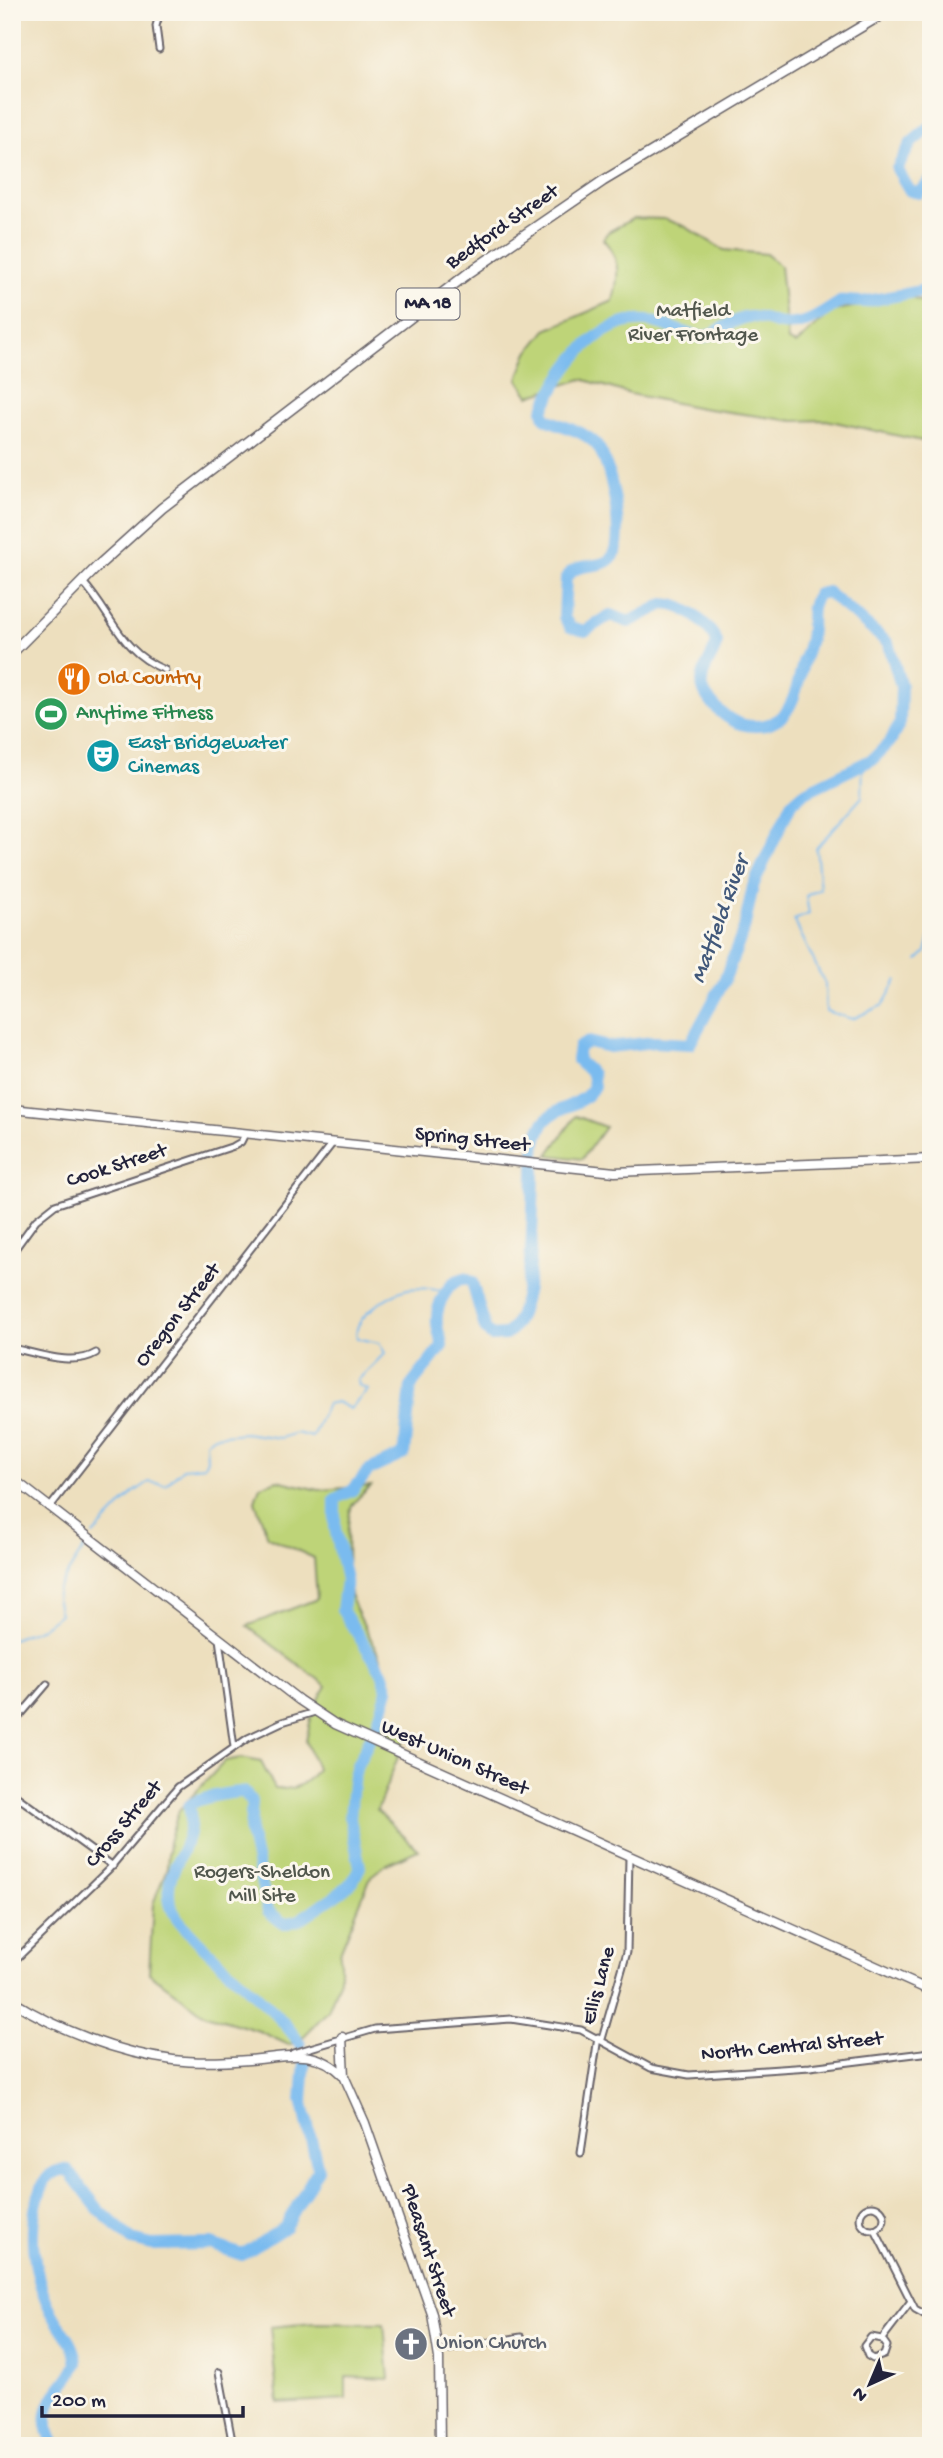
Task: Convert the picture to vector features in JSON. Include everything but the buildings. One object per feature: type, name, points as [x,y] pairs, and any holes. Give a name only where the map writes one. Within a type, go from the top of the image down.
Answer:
[{"type":"main road","name":"Bedford Street","points":[[12,653],[82,581],[173,499],[522,234],[603,181],[887,12]]},
{"type":"main road","name":"Spring Street","points":[[12,1109],[544,1167],[638,1172],[931,1159]]},
{"type":"main road","name":"West Union Street","points":[[12,1478],[315,1712],[377,1744],[931,1992]]},
{"type":"main road","name":"North Central Street","points":[[12,2001],[60,2026],[155,2057],[206,2062],[291,2053]]},
{"type":"main road","name":"Pleasant Street","points":[[342,2038],[344,2077],[365,2123],[428,2302],[438,2351],[440,2446]]},
{"type":"main road","points":[[291,2053],[323,2060],[344,2077]]},
{"type":"street","points":[[159,49],[156,26],[160,12]]},
{"type":"street","points":[[82,581],[102,603],[135,654],[165,670]]},
{"type":"street","name":"Cook Street","points":[[12,1253],[36,1220],[55,1205],[234,1146],[241,1142],[245,1134]]},
{"type":"street","name":"Oregon Street","points":[[50,1507],[332,1144]]},
{"type":"street","points":[[12,1348],[54,1357],[87,1358],[96,1353]]},
{"type":"street","points":[[219,1636],[234,1746]]},
{"type":"street","points":[[12,1725],[47,1684]]},
{"type":"street","name":"Cross Street","points":[[12,1963],[113,1866],[169,1795],[234,1746],[275,1725],[315,1712]]},
{"type":"street","points":[[12,1793],[113,1866]]},
{"type":"street","name":"Ellis Lane","points":[[581,2152],[600,2038],[627,1951],[629,1857]]},
{"type":"street","name":"North Central Street","points":[[291,2053],[375,2029],[511,2020],[563,2025],[600,2038],[651,2068],[689,2075],[810,2067],[931,2052]]},
{"type":"street","points":[[869,2207],[880,2210],[883,2216],[880,2227],[875,2230],[864,2228],[861,2222],[861,2213],[869,2207]]},
{"type":"street","points":[[875,2230],[911,2301],[919,2313],[931,2318]]},
{"type":"street","points":[[882,2339],[911,2301]]},
{"type":"street","points":[[438,2351],[521,2337]]},
{"type":"street","points":[[871,2337],[882,2339],[887,2346],[884,2356],[873,2359],[868,2356],[864,2346],[866,2341],[871,2337]]},
{"type":"street","points":[[219,2372],[233,2446]]},
{"type":"green space","name":"Matfield River Frontage","points":[[634,218],[664,219],[684,226],[724,250],[766,254],[780,266],[788,341],[796,344],[831,312],[910,297],[931,306],[931,443],[826,420],[794,421],[701,408],[630,394],[582,379],[529,396],[518,379],[527,354],[546,330],[613,301],[616,261],[603,239],[608,232]]},
{"type":"green space","points":[[576,1116],[605,1127],[582,1159],[548,1155]]},
{"type":"green space","name":"Rogers-Sheldon Mill Site","points":[[277,1480],[319,1490],[371,1486],[355,1501],[350,1514],[347,1540],[349,1583],[353,1603],[385,1672],[387,1702],[384,1719],[408,1732],[377,1810],[418,1850],[385,1865],[371,1876],[340,1952],[340,1979],[328,2011],[304,2036],[289,2045],[259,2031],[206,2015],[149,1973],[153,1904],[167,1868],[169,1842],[179,1810],[225,1761],[241,1758],[261,1762],[275,1789],[288,1789],[299,1785],[309,1779],[317,1769],[306,1741],[313,1709],[327,1686],[247,1626],[317,1599],[314,1558],[268,1537],[255,1501],[260,1486]]},
{"type":"green space","points":[[314,2323],[384,2324],[389,2379],[346,2377],[346,2399],[278,2403],[270,2327]]},
{"type":"waterway","name":"Matfield River","points":[[931,126],[911,143],[897,169],[910,191],[919,193],[931,180]]},
{"type":"waterway","name":"Matfield River","points":[[300,2044],[279,2017],[207,1950],[174,1913],[169,1890],[171,1878],[189,1834],[189,1806],[206,1798],[244,1792],[252,1802],[250,1832],[268,1911],[284,1924],[299,1920],[353,1881],[360,1867],[350,1819],[353,1781],[357,1765],[377,1725],[388,1690],[382,1672],[342,1610],[346,1580],[335,1528],[335,1499],[353,1490],[369,1470],[404,1454],[411,1386],[442,1346],[437,1327],[438,1310],[443,1296],[452,1284],[464,1278],[472,1282],[485,1328],[491,1336],[505,1335],[516,1323],[524,1302],[529,1276],[534,1162],[540,1130],[546,1120],[580,1100],[594,1086],[592,1074],[577,1060],[579,1047],[588,1042],[609,1047],[654,1042],[690,1044],[724,981],[744,929],[753,886],[791,804],[805,792],[873,759],[890,742],[900,723],[901,686],[888,643],[827,592],[818,594],[813,603],[810,638],[791,704],[778,719],[757,726],[743,725],[731,720],[705,694],[702,678],[717,642],[702,622],[688,611],[664,604],[629,622],[610,615],[585,631],[570,627],[564,617],[566,578],[576,569],[602,564],[613,556],[617,547],[617,516],[606,463],[600,450],[583,434],[545,418],[543,410],[571,363],[583,349],[612,327],[647,321],[704,337],[743,318],[756,317],[776,323],[795,324],[811,320],[842,301],[863,302],[931,289]]},
{"type":"waterway","points":[[863,763],[862,797],[816,848],[820,889],[806,896],[809,914],[794,920],[825,984],[826,1011],[852,1019],[883,1005],[897,980]]},
{"type":"waterway","points":[[918,960],[926,952],[931,934]]},
{"type":"waterway","points":[[93,1535],[133,1493],[149,1482],[166,1485],[183,1468],[204,1466],[207,1459],[206,1442],[214,1436],[244,1433],[280,1438],[296,1433],[312,1437],[327,1404],[337,1402],[350,1409],[368,1390],[359,1386],[358,1380],[385,1353],[379,1343],[357,1338],[357,1330],[366,1314],[392,1295],[408,1289],[446,1292]]},
{"type":"waterway","points":[[12,1639],[42,1628],[60,1614],[56,1598],[58,1589],[87,1543]]},
{"type":"waterway","name":"Matfield River","points":[[55,2446],[46,2419],[48,2409],[77,2363],[70,2342],[45,2297],[36,2266],[34,2216],[45,2182],[57,2171],[68,2170],[99,2210],[132,2240],[152,2245],[211,2244],[242,2255],[285,2227],[318,2169],[302,2100],[305,2062]]},
{"type":"place","name":"Old Country","points":[[74,679]]},
{"type":"place","name":"Anytime Fitness","points":[[51,714]]},
{"type":"place","name":"East Bridgewater Cinemas","points":[[103,756]]},
{"type":"place","name":"Union Church","points":[[411,2344]]}]
